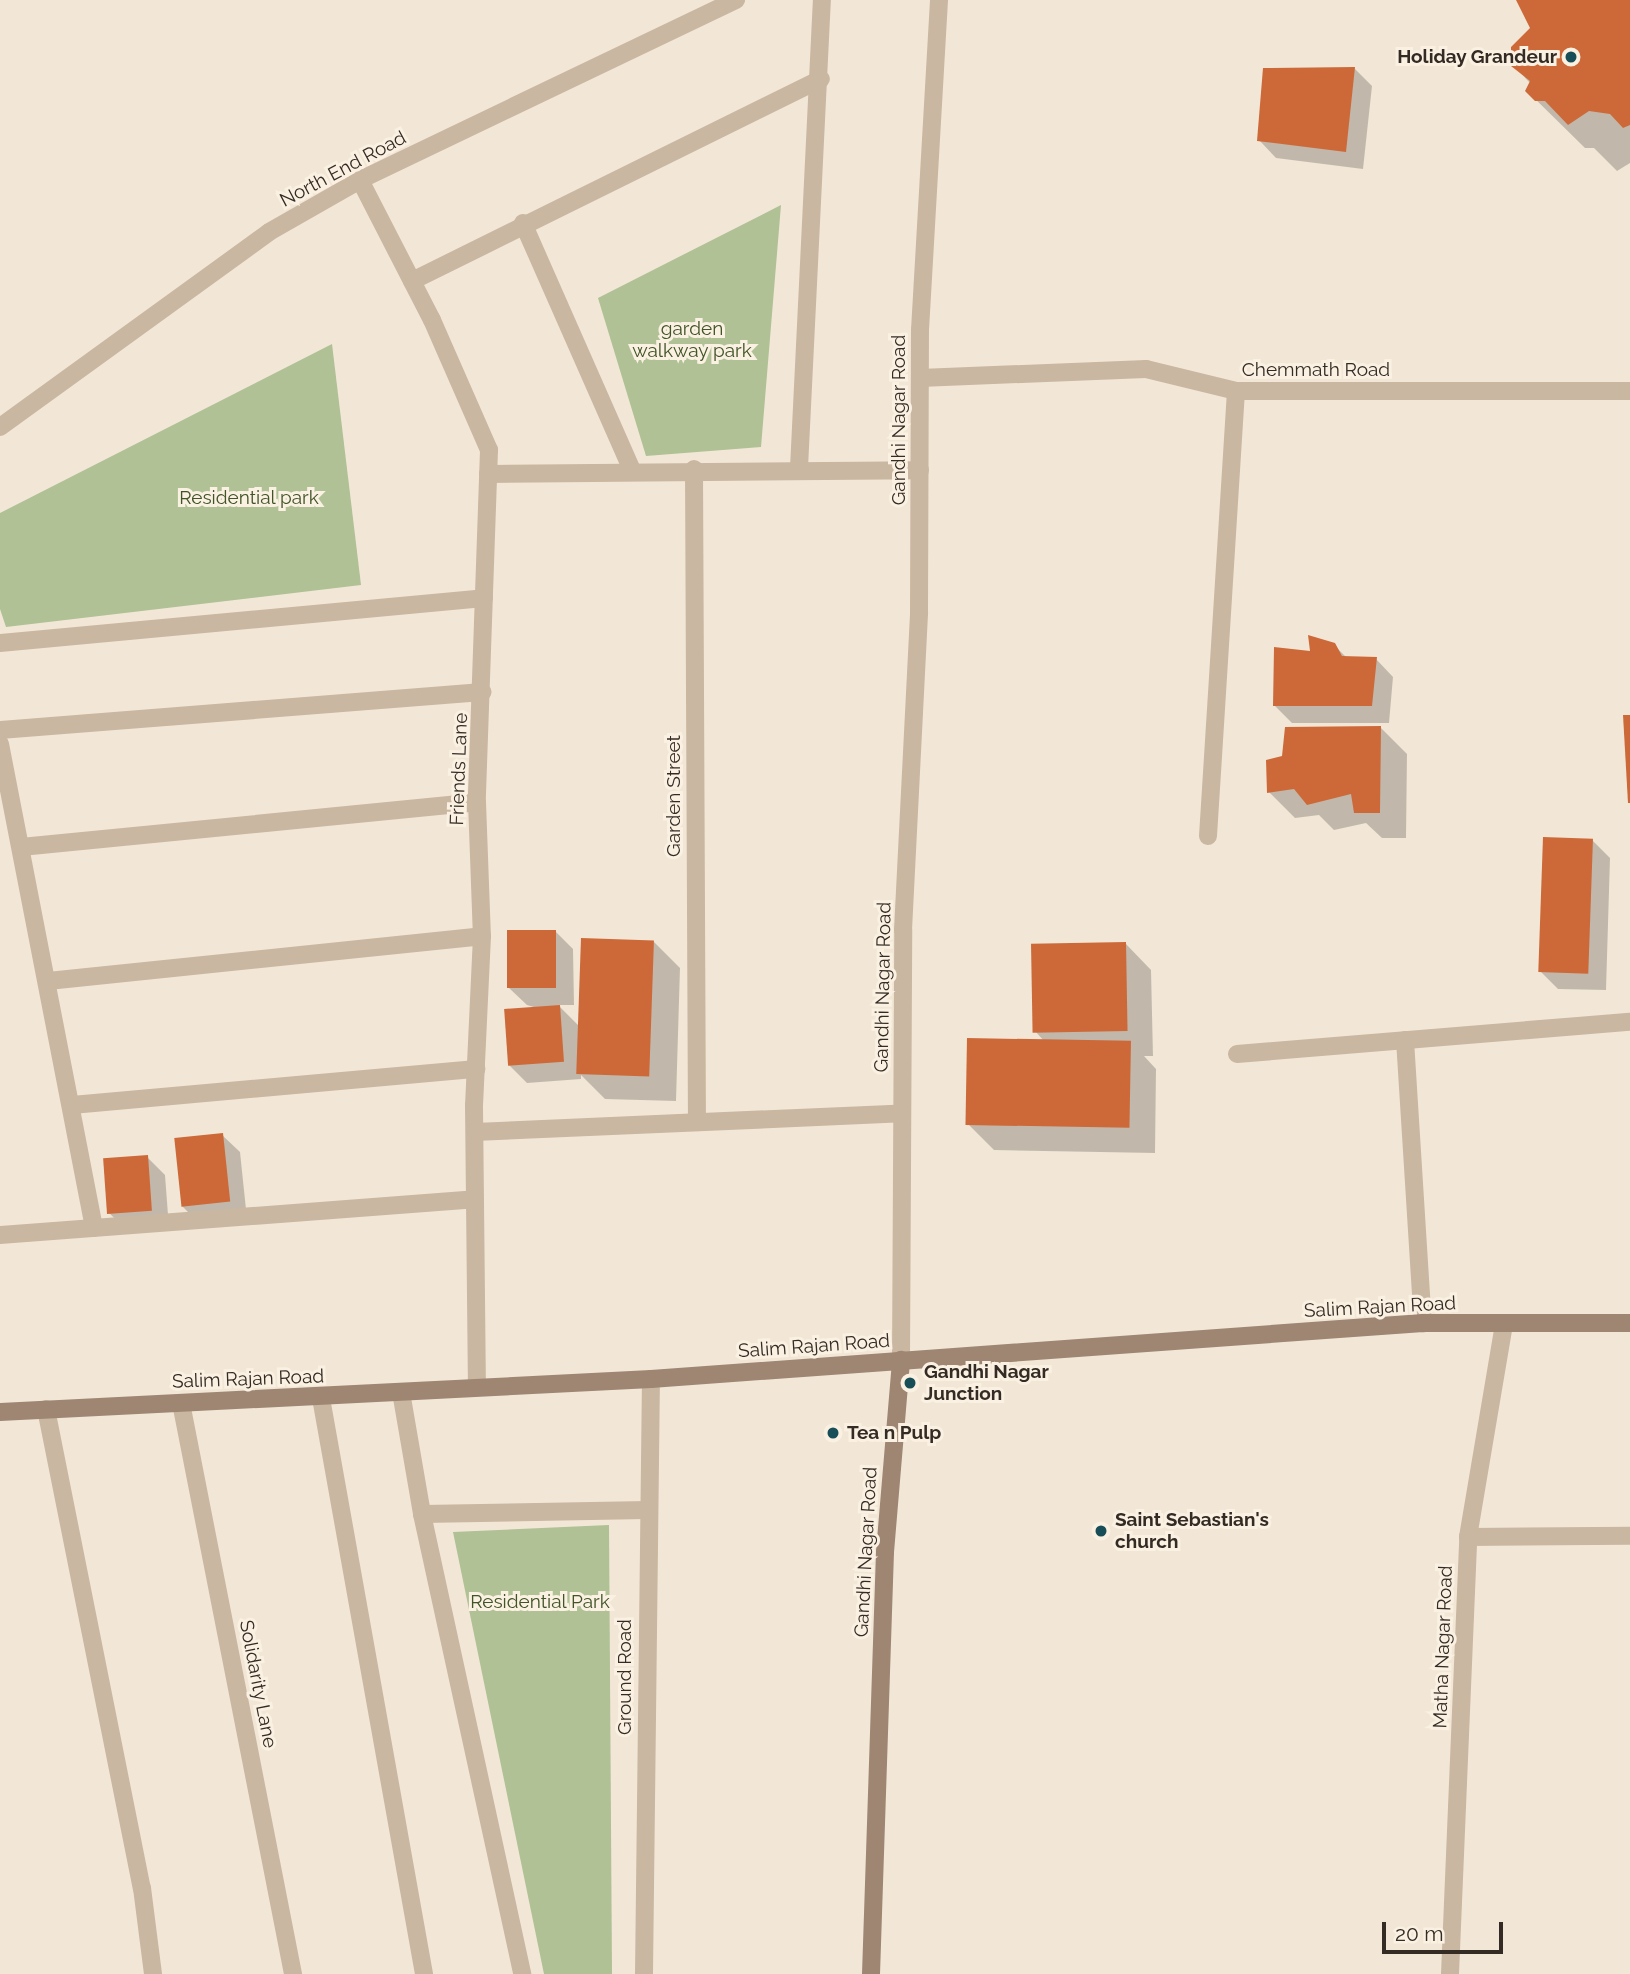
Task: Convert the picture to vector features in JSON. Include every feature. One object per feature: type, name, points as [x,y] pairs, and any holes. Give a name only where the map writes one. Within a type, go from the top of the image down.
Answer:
[{"type":"main road","name":"Salim Rajan Road","points":[[0,1412],[651,1380],[1423,1323],[1630,1323]]},
{"type":"main road","name":"Gandhi Nagar Road","points":[[871,1974],[885,1552],[901,1360]]},
{"type":"street","name":"North End Road","points":[[0,427],[269,232],[360,180],[736,0]]},
{"type":"street","points":[[799,468],[821,79],[822,0]]},
{"type":"street","name":"Gandhi Nagar Road","points":[[901,1360],[903,930],[919,612],[920,378],[939,0]]},
{"type":"street","points":[[412,281],[523,223],[821,79]]},
{"type":"street","name":"Friends Lane","points":[[360,180],[412,281],[489,450],[483,692],[477,802],[482,936],[475,1132],[478,1388]]},
{"type":"street","points":[[523,223],[632,470]]},
{"type":"street","name":"Chemmath Road","points":[[920,378],[1146,369],[1236,391],[1630,391]]},
{"type":"street","points":[[1208,836],[1236,391]]},
{"type":"street","points":[[488,474],[799,468],[920,470]]},
{"type":"street","name":"Garden Street","points":[[694,469],[697,1122]]},
{"type":"street","points":[[0,643],[484,598]]},
{"type":"street","points":[[0,730],[483,692]]},
{"type":"street","points":[[0,744],[94,1228]]},
{"type":"street","points":[[21,847],[477,802]]},
{"type":"street","points":[[48,981],[482,936]]},
{"type":"street","points":[[1237,1054],[1630,1022]]},
{"type":"street","points":[[1405,1040],[1423,1323]]},
{"type":"street","points":[[72,1105],[476,1069]]},
{"type":"street","points":[[475,1132],[902,1113]]},
{"type":"street","points":[[0,1235],[475,1199]]},
{"type":"street","name":"Matha Nagar Road","points":[[1450,1974],[1468,1537],[1504,1324]]},
{"type":"street","name":"Ground Road","points":[[644,1974],[647,1510],[651,1380]]},
{"type":"street","points":[[401,1392],[422,1514],[522,1974]]},
{"type":"street","points":[[320,1398],[424,1974]]},
{"type":"street","name":"Solidarity Lane","points":[[181,1403],[293,1974]]},
{"type":"street","points":[[46,1409],[142,1888],[153,1974]]},
{"type":"street","points":[[422,1514],[647,1510]]},
{"type":"street","points":[[1468,1537],[1630,1536]]},
{"type":"green space","name":"garden walkway park","points":[[781,205],[761,447],[646,456],[598,298]]},
{"type":"green space","name":"Residential park","points":[[332,344],[361,585],[6,627],[0,609],[0,513]]},
{"type":"green space","name":"Residential Park","points":[[609,1525],[612,1974],[544,1974],[453,1532]]},
{"type":"building","name":"Holiday Grandeur","points":[[1516,0],[1630,0],[1630,125],[1623,128],[1610,114],[1589,111],[1568,125],[1545,101],[1535,101],[1525,91],[1530,81],[1511,66],[1511,47],[1530,28]]},
{"type":"building","points":[[1355,67],[1346,152],[1257,141],[1263,68]]},
{"type":"building","points":[[1308,635],[1335,643],[1342,656],[1377,657],[1372,706],[1273,706],[1274,647],[1310,651]]},
{"type":"building","points":[[1623,715],[1630,715],[1630,803],[1628,803]]},
{"type":"building","points":[[1381,726],[1380,813],[1354,813],[1351,794],[1307,805],[1294,789],[1267,793],[1266,760],[1282,756],[1285,727]]},
{"type":"building","points":[[1543,837],[1593,839],[1588,974],[1538,972]]},
{"type":"building","points":[[507,930],[556,930],[556,988],[507,988]]},
{"type":"building","points":[[581,938],[654,941],[649,1076],[576,1074]]},
{"type":"building","points":[[1126,942],[1128,1031],[1033,1033],[1031,944]]},
{"type":"building","points":[[560,1005],[564,1062],[508,1066],[504,1009]]},
{"type":"building","points":[[967,1038],[1131,1041],[1129,1128],[965,1125]]},
{"type":"building","points":[[223,1133],[230,1202],[181,1207],[174,1138]]},
{"type":"building","points":[[148,1155],[152,1211],[107,1214],[103,1158]]},
{"type":"place","name":"Holiday Grandeur","points":[[1571,57]]},
{"type":"place","name":"Gandhi Nagar Junction","points":[[910,1383]]},
{"type":"place","name":"Tea n Pulp","points":[[833,1433]]},
{"type":"place","name":"Saint Sebastian's church","points":[[1101,1531]]}]
